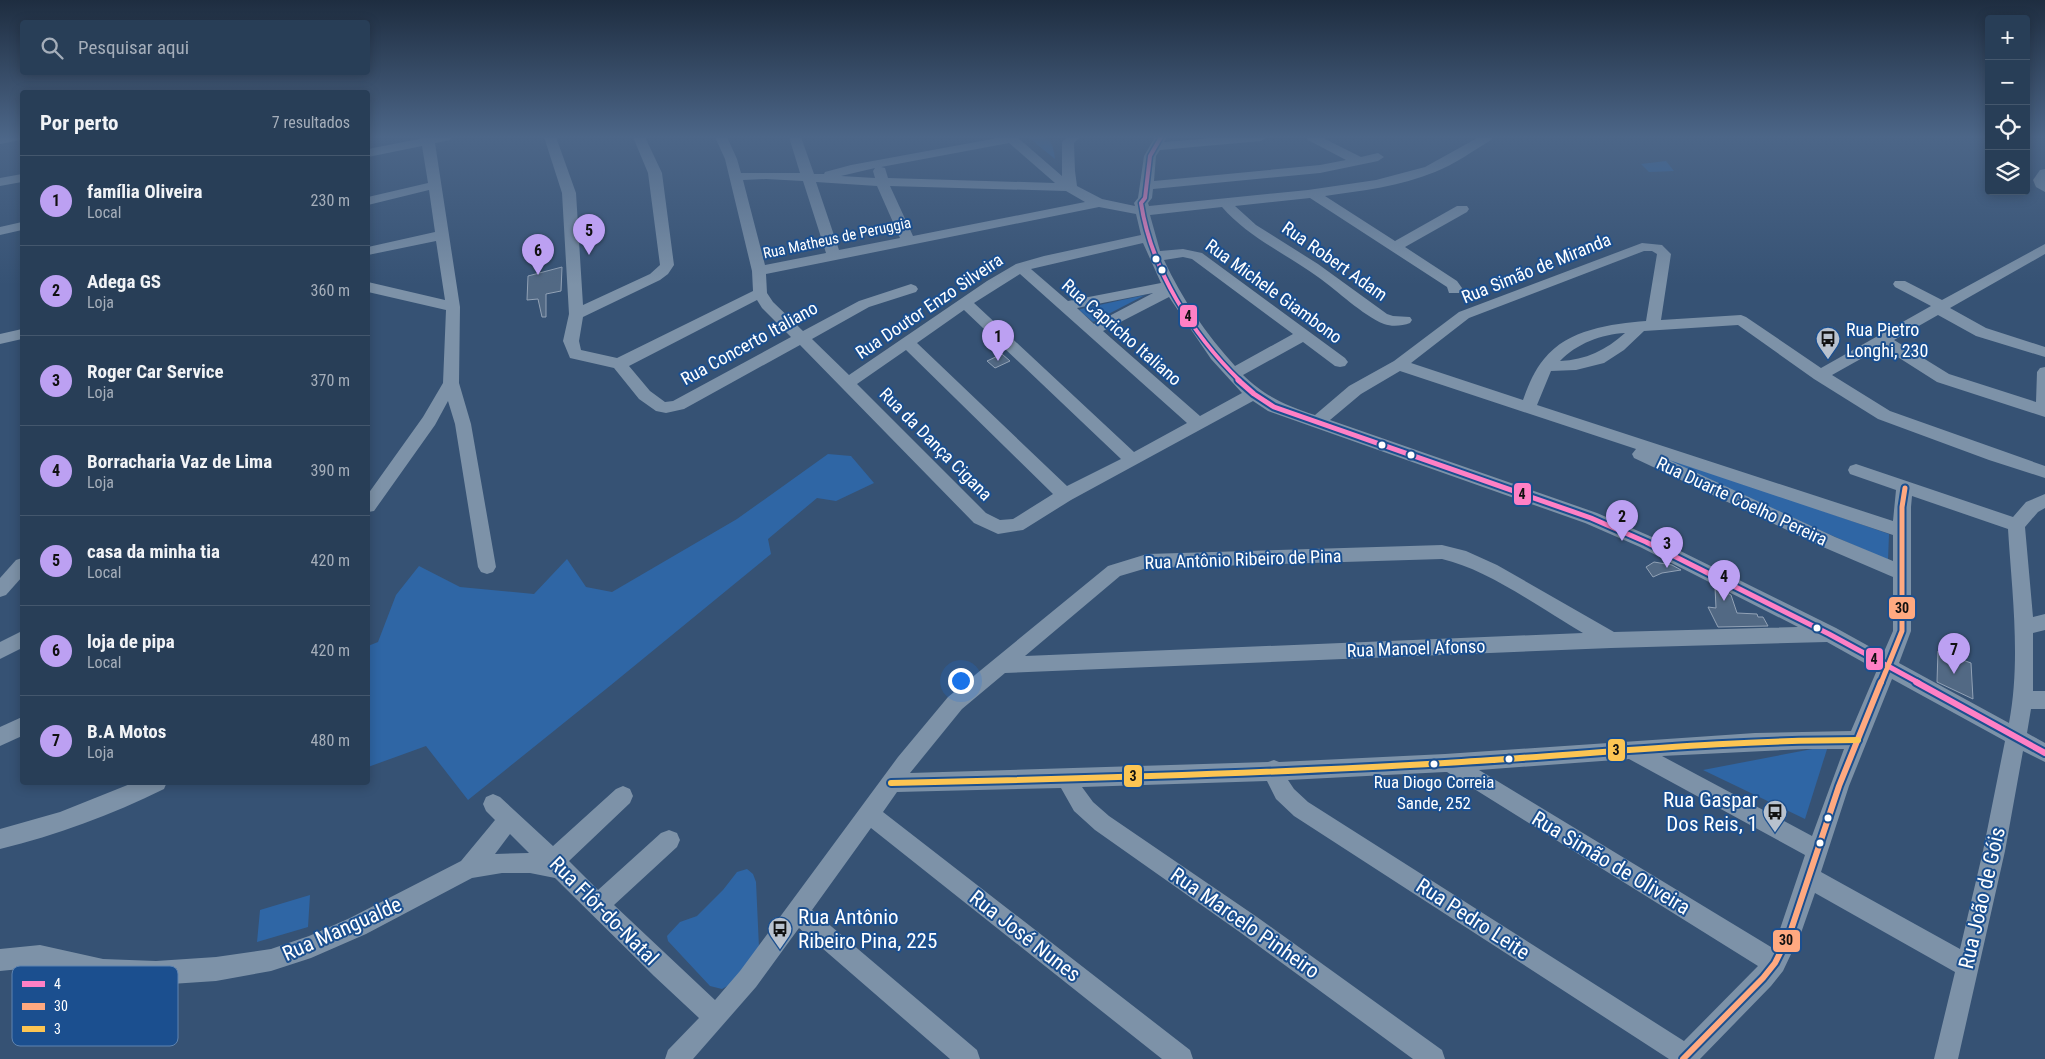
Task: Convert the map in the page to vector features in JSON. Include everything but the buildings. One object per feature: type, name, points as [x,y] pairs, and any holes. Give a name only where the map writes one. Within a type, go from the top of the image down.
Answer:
[{"type":"street","points":[[370,201],[429,186]]},
{"type":"street","points":[[435,186],[444,234],[453,307],[451,383],[463,424],[487,567]]},
{"type":"street","points":[[567,186],[569,193],[576,314],[572,341],[575,354],[619,364],[760,293],[759,271],[738,186]]},
{"type":"street","points":[[576,314],[655,276],[663,271],[667,265],[657,186]]},
{"type":"street","points":[[811,186],[834,255]]},
{"type":"street","points":[[884,186],[908,240]]},
{"type":"street","points":[[1049,186],[1071,187],[1098,203],[1114,207],[1141,206],[1158,210],[1357,186]]},
{"type":"street","points":[[1136,186],[1135,197],[1141,206],[1149,237],[1170,288],[1203,336],[1233,374],[1253,394],[1274,407],[1591,518],[1704,570],[1829,634],[2045,753]]},
{"type":"street","points":[[1141,206],[1145,198],[1146,186]]},
{"type":"street","points":[[1312,193],[1452,284],[1454,290]]},
{"type":"street","name":"Rua Matheus de Peruggia","points":[[759,271],[1098,203]]},
{"type":"street","name":"Rua Robert Adam","points":[[1225,203],[1243,221],[1303,260],[1382,317],[1391,321],[1405,320]]},
{"type":"street","points":[[1396,246],[1462,209]]},
{"type":"street","points":[[0,231],[20,226]]},
{"type":"street","points":[[370,252],[444,234]]},
{"type":"street","name":"Rua Doutor Enzo Silveira","points":[[848,383],[992,284],[1021,268],[1044,260],[1106,248],[1149,237]]},
{"type":"street","name":"Rua Simão de Miranda","points":[[1317,422],[1355,390],[1379,374],[1399,365],[1454,322],[1475,310],[1628,252],[1642,247],[1653,246],[1664,254],[1646,327]]},
{"type":"street","points":[[1820,376],[2045,248]]},
{"type":"street","name":"Rua Michele Giambono","points":[[1156,256],[1183,253],[1197,256],[1340,362]]},
{"type":"street","name":"Rua Capricho Italiano","points":[[1021,268],[1199,424]]},
{"type":"street","points":[[1900,284],[1981,332],[2045,352]]},
{"type":"street","points":[[370,287],[453,307]]},
{"type":"street","points":[[1064,306],[1131,292],[1170,288]]},
{"type":"street","points":[[1092,331],[1170,288]]},
{"type":"street","name":"Rua Concerto Italiano","points":[[619,364],[653,402],[668,408],[678,405],[864,304],[911,289]]},
{"type":"street","name":"Rua da Dança Cigana","points":[[760,293],[767,306],[848,383],[916,455],[980,518],[998,527],[1016,525],[1065,495],[1134,460],[1253,394]]},
{"type":"street","points":[[965,303],[1134,460]]},
{"type":"street","points":[[1528,407],[1547,366],[1564,350],[1580,340],[1601,331],[1619,328],[1741,320],[1820,376],[1866,405],[1904,424],[2045,472]]},
{"type":"street","points":[[1547,366],[1563,367],[1591,362],[1619,348],[1646,327]]},
{"type":"street","points":[[0,339],[20,334]]},
{"type":"street","points":[[1233,374],[1303,335]]},
{"type":"street","points":[[1884,341],[1943,378],[2045,411],[2045,372]]},
{"type":"street","points":[[908,343],[1065,495]]},
{"type":"street","name":"Rua Duarte Coelho Pereira","points":[[1399,365],[1902,531]]},
{"type":"street","points":[[370,503],[429,421],[451,383]]},
{"type":"street","points":[[429,421],[447,419],[463,424]]},
{"type":"street","name":"Rua Duarte Coelho Pereira","points":[[1583,427],[1820,538],[1902,573]]},
{"type":"street","points":[[1856,470],[2016,525],[2032,507],[2045,501]]},
{"type":"street","points":[[1684,1057],[1763,978],[1775,963],[1790,933],[1839,786],[1902,631],[1902,507],[1905,488]]},
{"type":"street","name":"Rua João de Góis","points":[[1946,1059],[1994,851],[2023,700],[2024,627],[2016,525]]},
{"type":"street","name":"Rua Antônio Ribeiro de Pina","points":[[677,1059],[716,1017],[753,972],[891,783],[955,703],[1003,665],[1103,579],[1126,566],[1147,561],[1442,552],[1460,556],[1491,570],[1611,640]]},
{"type":"street","points":[[0,590],[20,567]]},
{"type":"street","points":[[2024,627],[2045,622]]},
{"type":"street","name":"Rua Manoel Afonso","points":[[1003,665],[1611,640],[1829,634]]},
{"type":"street","points":[[0,651],[20,640]]},
{"type":"street","points":[[2023,700],[2045,700]]},
{"type":"street","points":[[0,737],[20,727]]},
{"type":"street","points":[[891,783],[1067,779],[1448,762],[1630,748],[1774,740],[1858,740]]},
{"type":"street","points":[[1678,774],[1677,759],[1685,745]]},
{"type":"street","points":[[1630,748],[1817,850]]},
{"type":"street","name":"Rua Simão de Oliveira","points":[[1448,762],[1775,963]]},
{"type":"street","name":"Rua Pedro Leite","points":[[1274,769],[1278,785],[1285,795],[1301,809],[1684,1057]]},
{"type":"street","name":"Rua Marcelo Pinheiro","points":[[1067,779],[1074,796],[1084,808],[1102,823],[1249,925],[1433,1059]]},
{"type":"street","points":[[0,839],[57,823],[119,801],[150,785]]},
{"type":"street","points":[[557,864],[623,796]]},
{"type":"street","name":"Rua Flôr-do-Natal","points":[[493,804],[557,864],[662,968],[716,1017]]},
{"type":"street","name":"Rua José Nunes","points":[[869,814],[1181,1059]]},
{"type":"street","name":"Rua Mangualde","points":[[469,868],[509,820]]},
{"type":"street","points":[[598,905],[668,840]]},
{"type":"street","name":"Rua Mangualde","points":[[178,976],[271,960],[311,947],[358,926],[469,868],[502,863],[557,864]]},
{"type":"street","points":[[1808,877],[1967,966]]},
{"type":"street","points":[[797,912],[968,1059]]},
{"type":"street","name":"Rua Mangualde","points":[[0,960],[40,956],[82,966]]},
{"type":"shaded area","points":[[1145,295],[1093,322],[1079,310],[1081,309]]},
{"type":"shaded area","points":[[1648,450],[1889,534],[1888,560],[1675,467]]},
{"type":"shaded area","points":[[828,454],[851,456],[874,483],[836,501],[817,498],[768,539],[771,554],[468,800],[426,746],[370,766],[370,645],[378,642],[396,595],[419,566],[460,587],[534,594],[567,559],[586,587],[612,592],[737,519]]},
{"type":"shaded area","points":[[1828,746],[1805,819],[1703,770]]},
{"type":"shaded area","points":[[747,869],[753,874],[756,882],[759,948],[745,976],[722,989],[710,986],[668,941],[667,936],[680,922],[697,916],[723,890],[737,872]]},
{"type":"shaded area","points":[[310,895],[308,927],[257,942],[260,910]]},
{"type":"transit line","name":"4","points":[[1146,186],[1145,198],[1141,203],[1145,226],[1153,252],[1181,305],[1198,331],[1234,376],[1251,392],[1274,407],[1591,518],[1646,542],[1829,634],[2045,753]]},
{"type":"transit line","name":"30","points":[[1683,1059],[1763,978],[1775,963],[1790,933],[1839,786],[1902,631],[1902,507],[1905,488]]},
{"type":"transit line","name":"3","points":[[891,783],[1307,770],[1497,760],[1703,744],[1858,740]]},
{"type":"place","name":"casa da minha tia","points":[[589,255]]},
{"type":"place","name":"loja de pipa","points":[[538,275]]},
{"type":"place","name":"Rua Pietro Longhi, 230","points":[[1828,360]]},
{"type":"place","name":"família Oliveira","points":[[998,361]]},
{"type":"place","name":"Adega GS","points":[[1622,541]]},
{"type":"place","name":"Roger Car Service","points":[[1667,568]]},
{"type":"place","name":"Borracharia Vaz de Lima","points":[[1724,601]]},
{"type":"place","name":"B.A Motos","points":[[1954,674]]},
{"type":"place","name":"Rua Diogo Correia Sande, 252","points":[[1434,764]]},
{"type":"place","name":"Rua Gaspar Dos Reis, 1","points":[[1775,833]]},
{"type":"place","name":"Rua Antônio Ribeiro Pina, 225","points":[[780,950]]}]
